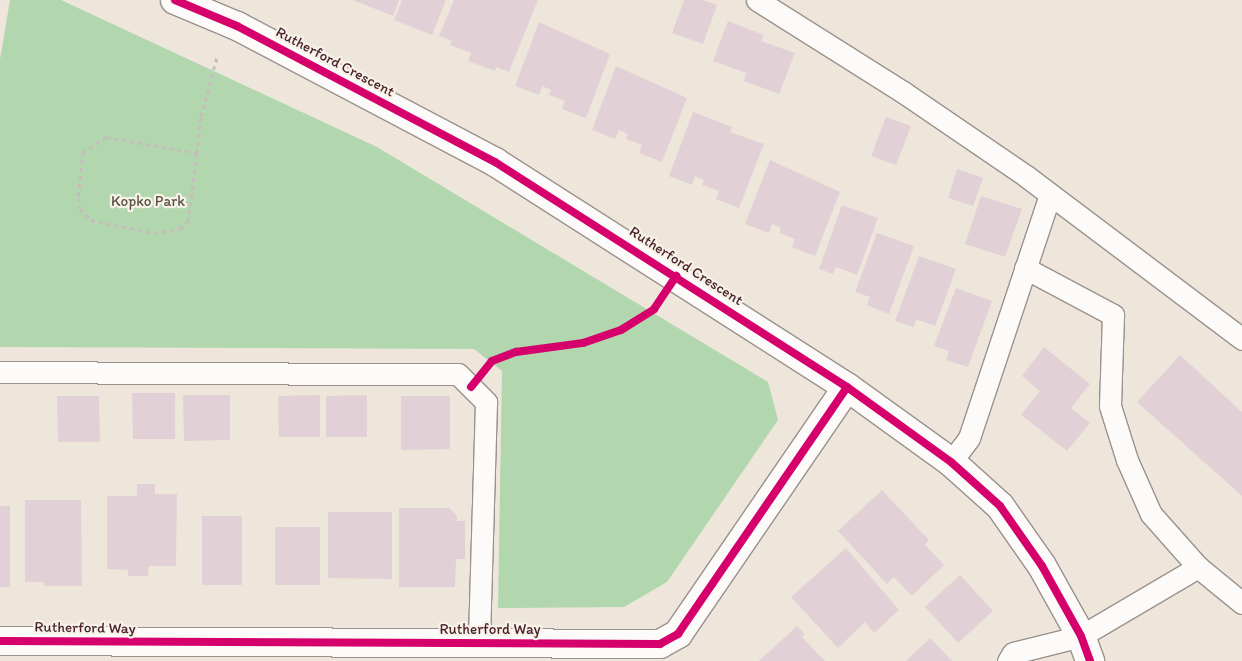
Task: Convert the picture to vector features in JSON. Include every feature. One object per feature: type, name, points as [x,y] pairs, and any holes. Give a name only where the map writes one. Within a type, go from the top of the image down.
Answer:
[{"type":"street","name":"Rutherford Crescent","points":[[176,0],[237,26],[495,162],[847,387],[951,462],[1000,506],[1042,566],[1081,636],[1090,661]]},
{"type":"street","name":"Rutherford Way","points":[[0,641],[660,644],[678,634],[847,387]]},
{"type":"lane","points":[[757,0],[902,92],[1050,195],[1242,340]]},
{"type":"lane","points":[[951,462],[969,438],[1050,195]]},
{"type":"lane","points":[[1025,268],[1113,315],[1110,406],[1127,460],[1151,514],[1198,567],[1242,602]]},
{"type":"lane","points":[[0,372],[458,374],[486,402],[479,644]]},
{"type":"lane","points":[[1008,661],[1013,653],[1081,636],[1198,567]]},
{"type":"path","points":[[197,153],[106,137],[83,152],[78,198],[80,209],[91,220],[154,233],[180,230],[188,221],[197,153],[201,116],[217,57]]},
{"type":"green space","name":"Kopko Park","points":[[10,0],[61,0],[377,147],[768,382],[778,420],[667,582],[624,607],[498,608],[502,371],[474,349],[0,347],[0,59]]},
{"type":"building","points":[[353,0],[399,0],[393,16]]},
{"type":"building","points":[[402,0],[446,0],[432,35],[394,20]]},
{"type":"building","points":[[454,0],[538,0],[509,72],[496,67],[495,71],[468,61],[471,53],[450,45],[452,41],[439,36]]},
{"type":"building","points":[[684,0],[703,0],[717,5],[703,44],[672,33]]},
{"type":"building","points":[[728,21],[764,35],[761,41],[795,53],[779,94],[744,81],[746,73],[713,61]]},
{"type":"building","points":[[539,22],[610,54],[586,118],[562,109],[565,101],[549,95],[551,90],[542,86],[539,95],[515,86]]},
{"type":"building","points":[[616,66],[687,98],[662,162],[639,153],[642,145],[626,139],[628,134],[619,130],[615,139],[592,130]]},
{"type":"building","points":[[693,112],[732,127],[730,132],[764,144],[739,208],[716,199],[719,191],[702,185],[704,180],[695,176],[692,185],[669,176]]},
{"type":"building","points":[[886,117],[911,126],[896,165],[871,156]]},
{"type":"building","points":[[770,160],[840,192],[815,256],[792,247],[795,239],[779,233],[781,228],[772,224],[769,233],[745,224]]},
{"type":"building","points":[[957,169],[983,178],[973,206],[948,198]]},
{"type":"building","points":[[981,196],[1022,209],[1005,257],[965,244]]},
{"type":"building","points":[[842,205],[878,218],[857,275],[836,267],[833,274],[819,269]]},
{"type":"building","points":[[877,233],[914,246],[889,314],[867,305],[870,297],[855,292]]},
{"type":"building","points":[[919,256],[956,269],[935,326],[916,319],[914,327],[895,321]]},
{"type":"building","points":[[956,288],[992,301],[968,367],[946,360],[949,351],[934,346]]},
{"type":"building","points":[[1044,347],[1090,384],[1071,408],[1090,423],[1067,451],[1021,415],[1040,391],[1022,376]]},
{"type":"building","points":[[1180,355],[1242,412],[1242,496],[1137,402]]},
{"type":"building","points":[[132,393],[175,393],[175,439],[133,439]]},
{"type":"building","points":[[183,395],[230,395],[230,440],[184,441]]},
{"type":"building","points":[[320,395],[320,437],[279,437],[278,396]]},
{"type":"building","points":[[367,395],[367,437],[326,437],[326,396]]},
{"type":"building","points":[[57,396],[99,396],[100,442],[58,442]]},
{"type":"building","points":[[401,396],[450,396],[450,449],[401,450]]},
{"type":"building","points":[[137,484],[155,484],[155,494],[177,494],[176,566],[149,566],[148,576],[128,576],[128,570],[107,569],[107,496],[137,496]]},
{"type":"building","points":[[882,490],[929,540],[925,545],[944,565],[912,596],[894,577],[887,584],[838,531]]},
{"type":"building","points":[[25,500],[81,500],[82,586],[44,586],[44,582],[25,582]]},
{"type":"building","points":[[0,506],[10,506],[10,587],[0,587]]},
{"type":"building","points":[[399,508],[449,508],[457,516],[457,521],[465,521],[465,559],[456,559],[455,587],[399,587]]},
{"type":"building","points":[[328,512],[392,512],[392,579],[328,578]]},
{"type":"building","points":[[202,516],[242,516],[242,585],[202,585]]},
{"type":"building","points":[[275,527],[320,527],[320,585],[275,585]]},
{"type":"building","points":[[846,548],[899,610],[874,633],[865,622],[838,648],[791,597]]},
{"type":"building","points":[[960,575],[993,611],[958,643],[925,607]]},
{"type":"building","points":[[797,626],[805,634],[802,637],[825,661],[759,661]]},
{"type":"building","points":[[930,638],[952,661],[906,661]]},
{"type":"cycle path","points":[[175,0],[237,26],[495,162],[847,387],[951,462],[1000,506],[1042,566],[1081,636],[1090,661]]},
{"type":"cycle path","points":[[471,387],[492,361],[516,352],[583,343],[621,330],[654,309],[676,276]]},
{"type":"cycle path","points":[[0,641],[660,644],[678,634],[847,387]]}]
